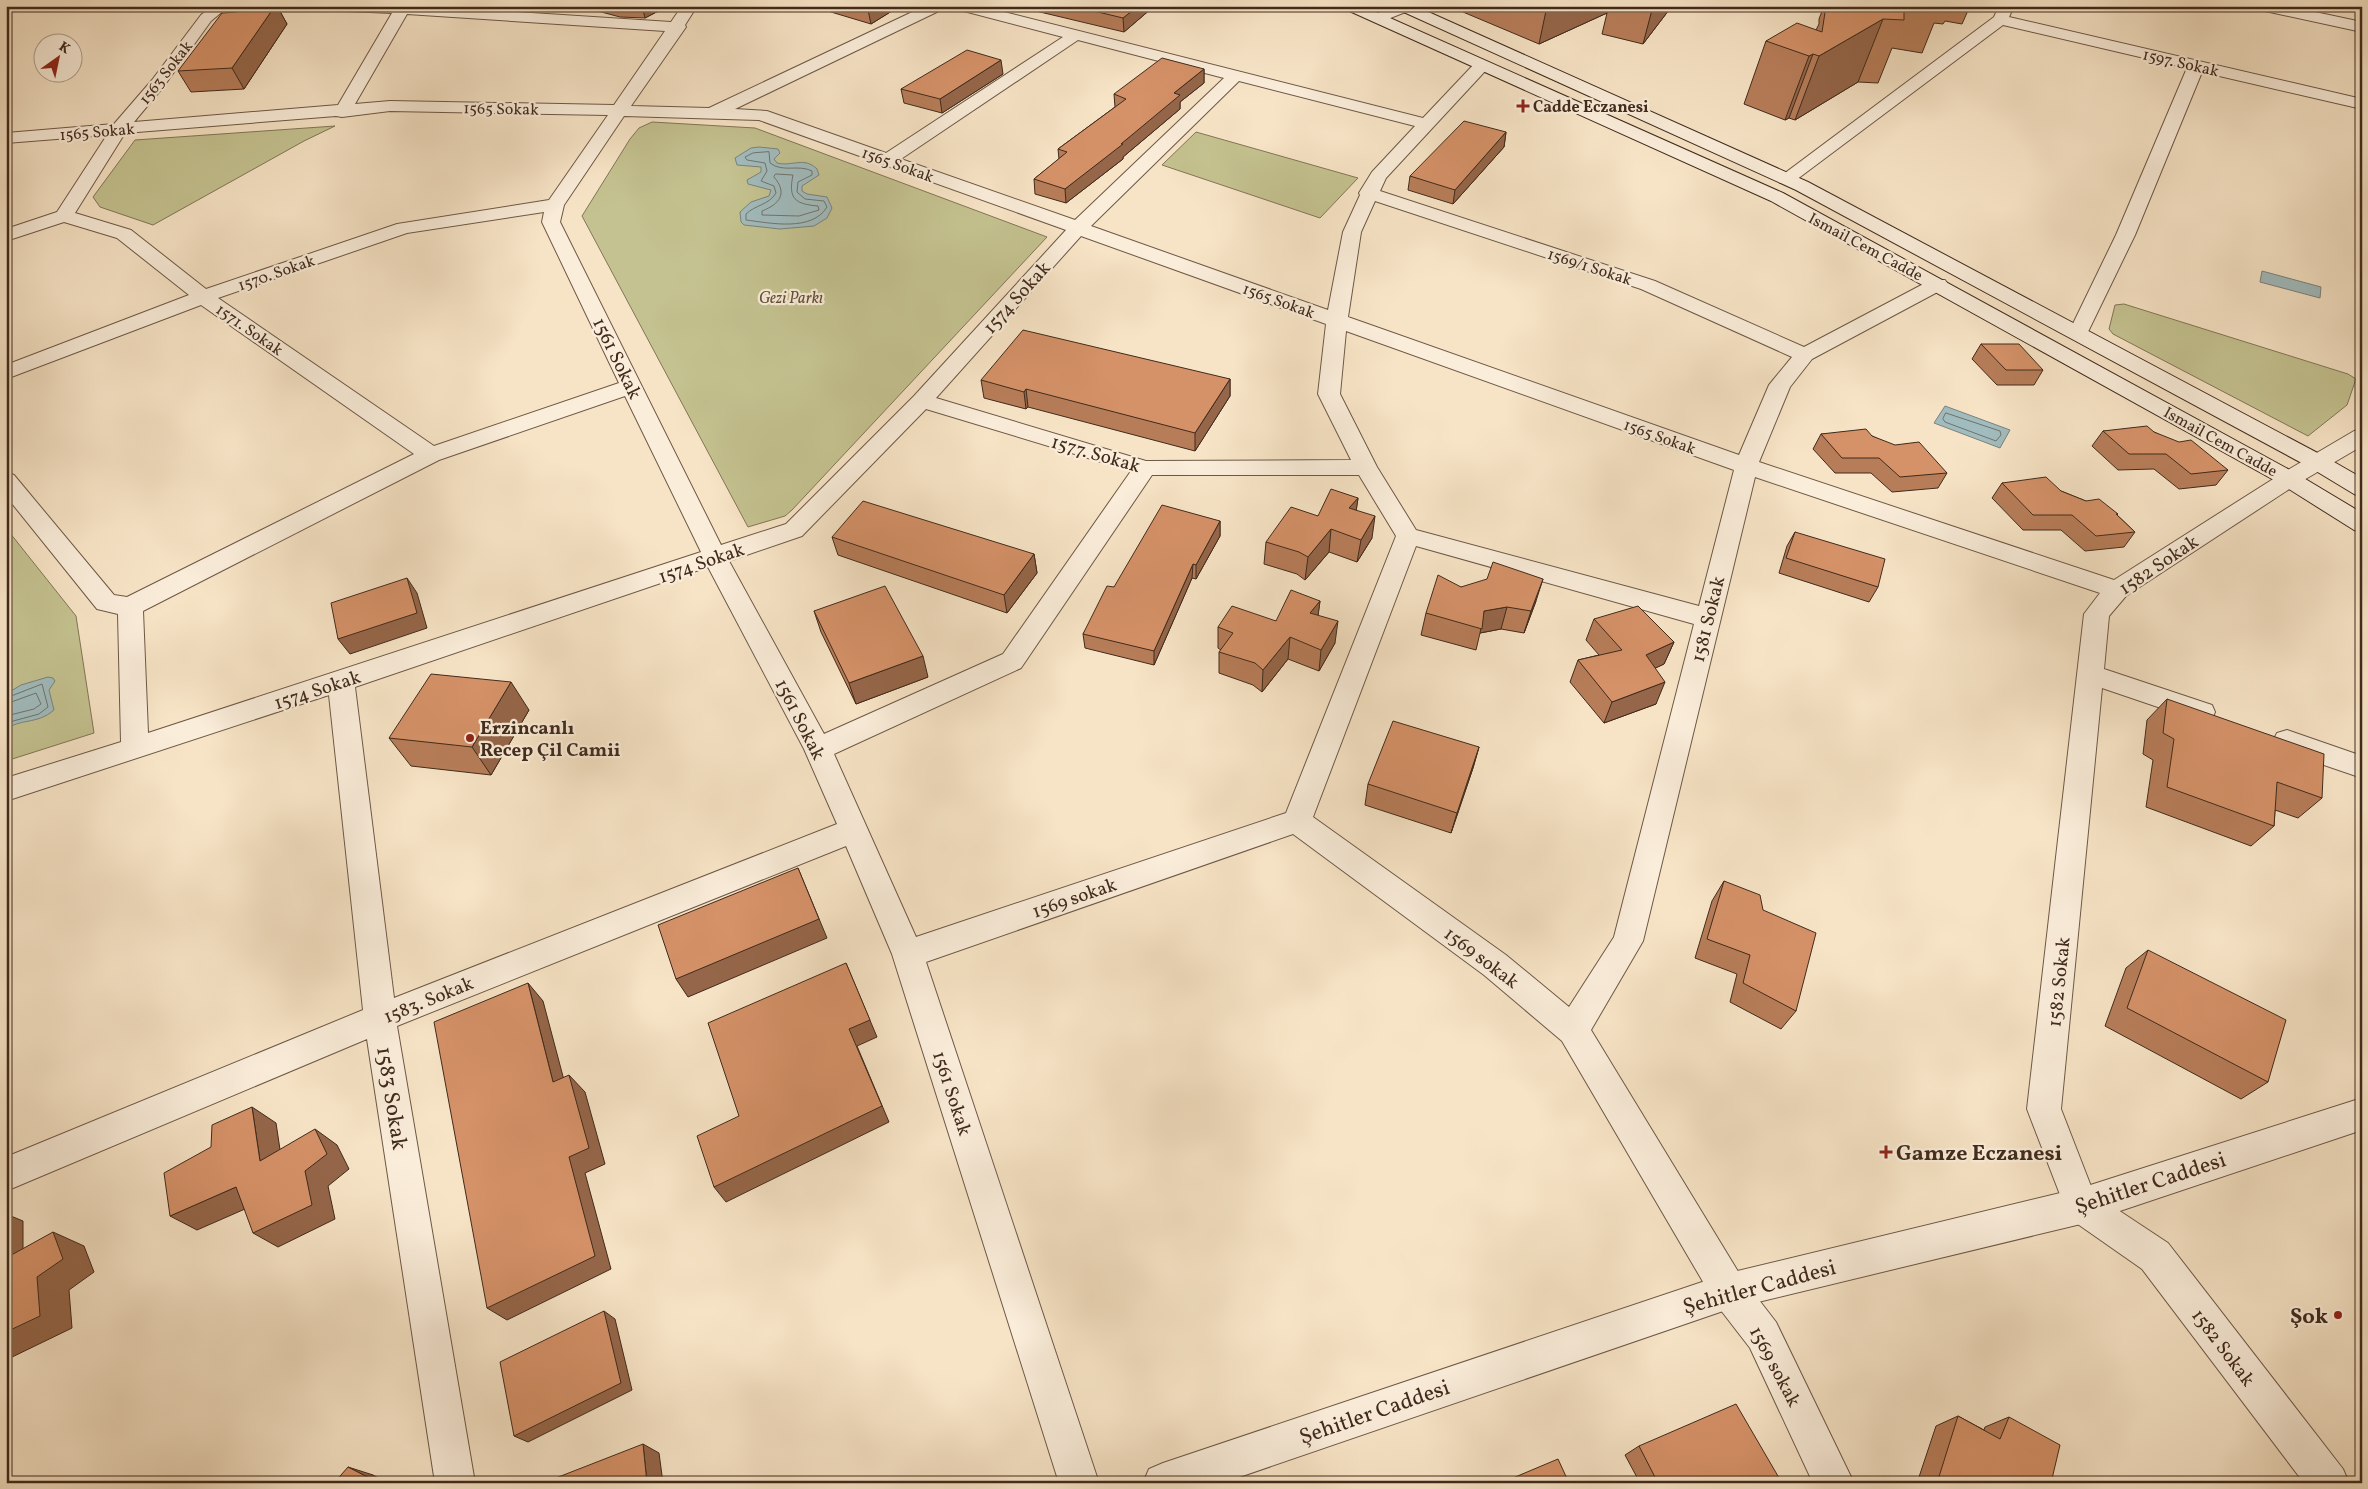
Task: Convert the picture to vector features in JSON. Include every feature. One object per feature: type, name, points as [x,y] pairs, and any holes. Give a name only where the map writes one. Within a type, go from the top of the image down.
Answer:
[{"type":"street","name":"1563 Sokak","points":[[64,216],[119,129],[158,83],[206,18],[222,6]]},
{"type":"street","points":[[347,6],[402,10],[684,16]]},
{"type":"street","points":[[713,112],[938,6]]},
{"type":"street","points":[[962,6],[1426,124]]},
{"type":"street","name":"Ismail Cem Cadde","points":[[1350,6],[1777,198],[1938,284],[2289,479],[2362,524]]},
{"type":"street","points":[[2265,6],[2362,27]]},
{"type":"street","points":[[1378,18],[1405,7]]},
{"type":"street","name":"Ismail Cem Cadde","points":[[1405,7],[1786,179],[2319,463],[2362,489]]},
{"type":"street","points":[[342,112],[402,10]]},
{"type":"street","points":[[1786,179],[2004,13]]},
{"type":"street","name":"1597. Sokak","points":[[2004,13],[2196,66],[2362,104]]},
{"type":"street","points":[[554,205],[684,16]]},
{"type":"street","points":[[888,160],[1074,36]]},
{"type":"street","points":[[1482,65],[1378,176],[1368,193],[1352,232],[1329,394],[1366,467],[1408,536],[1707,618]]},
{"type":"street","points":[[2078,334],[2100,293],[2148,184],[2196,66]]},
{"type":"street","name":"1574 Sokak","points":[[6,790],[794,530],[922,400],[1078,228],[1235,76]]},
{"type":"street","name":"1565 Sokak","points":[[6,138],[342,112],[390,106],[713,112],[761,115],[1746,466],[2116,590]]},
{"type":"street","name":"1569/1 Sokak","points":[[1368,193],[1648,285],[1804,355]]},
{"type":"street","name":"1570. Sokak","points":[[6,373],[203,297],[404,228],[554,205]]},
{"type":"street","name":"1561 Sokak","points":[[554,205],[552,222],[716,557],[818,749],[908,954],[1079,1483]]},
{"type":"street","points":[[6,234],[64,216]]},
{"type":"street","name":"1571. Sokak","points":[[64,216],[124,234],[203,297],[431,455]]},
{"type":"street","name":"1581 Sokak","points":[[1573,1030],[1628,941],[1746,466],[1780,385],[1804,355],[1938,284]]},
{"type":"street","points":[[6,480],[106,603],[130,607],[431,455],[632,386]]},
{"type":"street","name":"1577. Sokak","points":[[922,400],[1146,468],[1366,467]]},
{"type":"street","name":"1582 Sokak","points":[[2328,1483],[2154,1256],[2081,1206],[2044,1109],[2097,614],[2116,590],[2289,479],[2362,436]]},
{"type":"street","points":[[818,749],[1012,661],[1146,468]]},
{"type":"street","points":[[1297,822],[1408,536]]},
{"type":"street","points":[[130,607],[135,749]]},
{"type":"street","points":[[2090,674],[2221,719]]},
{"type":"street","name":"1583 Sokak","points":[[341,681],[380,1018],[454,1483]]},
{"type":"street","points":[[2268,735],[2362,767]]},
{"type":"street","name":"1569 sokak","points":[[908,954],[1297,822],[1495,965],[1573,1030],[1729,1291],[1763,1335],[1834,1483]]},
{"type":"street","name":"1583. Sokak","points":[[6,1174],[380,1018],[853,830]]},
{"type":"street","name":"Şehitler Caddesi","points":[[1163,1483],[1729,1291],[2081,1206],[2362,1114]]},
{"type":"green space","name":"Gezi Parkı","points":[[652,122],[755,128],[1047,237],[792,510],[785,516],[748,527],[582,216],[630,139],[639,128]]},
{"type":"green space","points":[[335,126],[304,141],[153,225],[100,207],[93,197],[135,140]]},
{"type":"green space","points":[[1196,132],[1358,178],[1320,218],[1162,165]]},
{"type":"green space","points":[[2124,304],[2348,374],[2356,379],[2347,405],[2308,436],[2113,334],[2109,329],[2115,305]]},
{"type":"green space","points":[[6,528],[76,616],[94,733],[6,761]]},
{"type":"water","points":[[751,148],[778,149],[780,153],[774,159],[777,163],[803,162],[817,169],[819,175],[802,186],[802,191],[807,194],[827,197],[832,208],[827,218],[814,226],[780,229],[744,225],[741,222],[740,212],[751,202],[769,196],[771,190],[748,184],[747,180],[761,172],[761,167],[737,165],[735,158]]},
{"type":"water","points":[[2262,271],[2321,287],[2320,298],[2260,282]]},
{"type":"water","points":[[1945,406],[2010,430],[2000,448],[1934,423]]},
{"type":"water","points":[[48,677],[53,678],[55,681],[49,690],[54,710],[41,718],[11,726],[6,730],[6,694],[21,685]]},
{"type":"building","points":[[240,6],[275,6],[232,68],[178,71],[222,13],[236,12]]},
{"type":"building","points":[[854,6],[875,6],[868,10]]},
{"type":"building","points":[[1073,6],[1138,6],[1123,18]]},
{"type":"building","points":[[1826,6],[1904,6],[1904,20],[1883,19],[1819,56],[1813,54],[1809,56],[1766,41],[1797,23],[1822,32]]},
{"type":"building","points":[[967,50],[1001,60],[940,99],[901,89]]},
{"type":"building","points":[[1162,58],[1204,69],[1174,93],[1180,95],[1121,144],[1123,144],[1065,189],[1034,179],[1067,152],[1058,149],[1126,99],[1114,94]]},
{"type":"building","points":[[1464,121],[1506,132],[1455,190],[1410,176]]},
{"type":"building","points":[[1023,330],[1230,379],[1195,433],[1026,389],[1024,392],[981,380]]},
{"type":"building","points":[[1981,344],[2019,344],[2043,370],[2006,370]]},
{"type":"building","points":[[2147,426],[2154,432],[2179,442],[2191,440],[2228,470],[2191,474],[2166,454],[2129,454],[2103,431]]},
{"type":"building","points":[[1866,429],[1872,436],[1895,445],[1919,442],[1947,473],[1900,477],[1879,458],[1842,458],[1821,434]]},
{"type":"building","points":[[2046,477],[2061,491],[2086,501],[2099,499],[2118,514],[2116,514],[2135,532],[2096,536],[2072,515],[2033,515],[2002,483]]},
{"type":"building","points":[[1331,489],[1358,498],[1349,508],[1375,516],[1361,540],[1331,529],[1308,557],[1299,552],[1266,542],[1291,507],[1318,516]]},
{"type":"building","points":[[863,501],[1034,554],[1004,595],[832,537]]},
{"type":"building","points":[[1162,505],[1220,521],[1196,565],[1193,564],[1154,651],[1083,634],[1107,586],[1114,587]]},
{"type":"building","points":[[1795,532],[1885,559],[1878,587],[1786,558]]},
{"type":"building","points":[[1493,562],[1543,579],[1531,611],[1507,607],[1484,611],[1482,629],[1426,613],[1438,575],[1461,587],[1487,579]]},
{"type":"building","points":[[407,578],[417,613],[338,639],[331,603]]},
{"type":"building","points":[[885,586],[923,656],[849,683],[814,611]]},
{"type":"building","points":[[1291,590],[1320,601],[1310,613],[1338,621],[1321,650],[1290,637],[1263,670],[1255,663],[1219,652],[1233,633],[1218,627],[1232,606],[1276,621]]},
{"type":"building","points":[[1638,606],[1674,642],[1646,655],[1665,682],[1612,702],[1578,660],[1622,650],[1594,619]]},
{"type":"building","points":[[431,674],[511,682],[472,747],[389,738]]},
{"type":"building","points":[[2167,699],[2324,754],[2322,798],[2277,782],[2274,826],[2167,787],[2174,739],[2163,733]]},
{"type":"building","points":[[1393,721],[1479,747],[1457,813],[1368,784]]},
{"type":"building","points":[[798,868],[819,919],[676,979],[658,925]]},
{"type":"building","points":[[1724,881],[1760,895],[1763,910],[1816,933],[1796,1011],[1743,983],[1750,955],[1707,939]]},
{"type":"building","points":[[2148,950],[2286,1020],[2268,1082],[2127,1008]]},
{"type":"building","points":[[846,963],[870,1020],[849,1029],[882,1106],[714,1187],[697,1136],[739,1116],[708,1023]]},
{"type":"building","points":[[528,983],[553,1082],[569,1075],[589,1148],[569,1157],[595,1256],[487,1308],[434,1022]]},
{"type":"building","points":[[252,1107],[260,1161],[315,1129],[327,1154],[305,1171],[312,1205],[253,1233],[236,1187],[170,1216],[164,1173],[211,1147],[212,1125]]},
{"type":"building","points":[[53,1232],[63,1259],[37,1277],[40,1316],[6,1332],[6,1258]]},
{"type":"building","points":[[604,1311],[621,1383],[514,1436],[500,1362]]},
{"type":"building","points":[[1736,1404],[1782,1483],[1658,1483],[1639,1446]]},
{"type":"building","points":[[1958,1416],[2000,1439],[2009,1417],[2060,1445],[2051,1483],[1937,1483]]},
{"type":"building","points":[[643,1444],[647,1483],[543,1483]]},
{"type":"building","points":[[1558,1459],[1569,1483],[1501,1483]]},
{"type":"building","points":[[348,1467],[379,1483],[334,1483]]},
{"type":"building","points":[[281,1479],[292,1483],[278,1483]]},
{"type":"place","name":"Cadde Eczanesi","points":[[1523,106]]},
{"type":"place","name":"Erzincanlı Recep Çil Camii","points":[[470,738]]},
{"type":"place","name":"Gamze Eczanesi","points":[[1886,1152]]},
{"type":"place","name":"Şok","points":[[2338,1315]]}]
